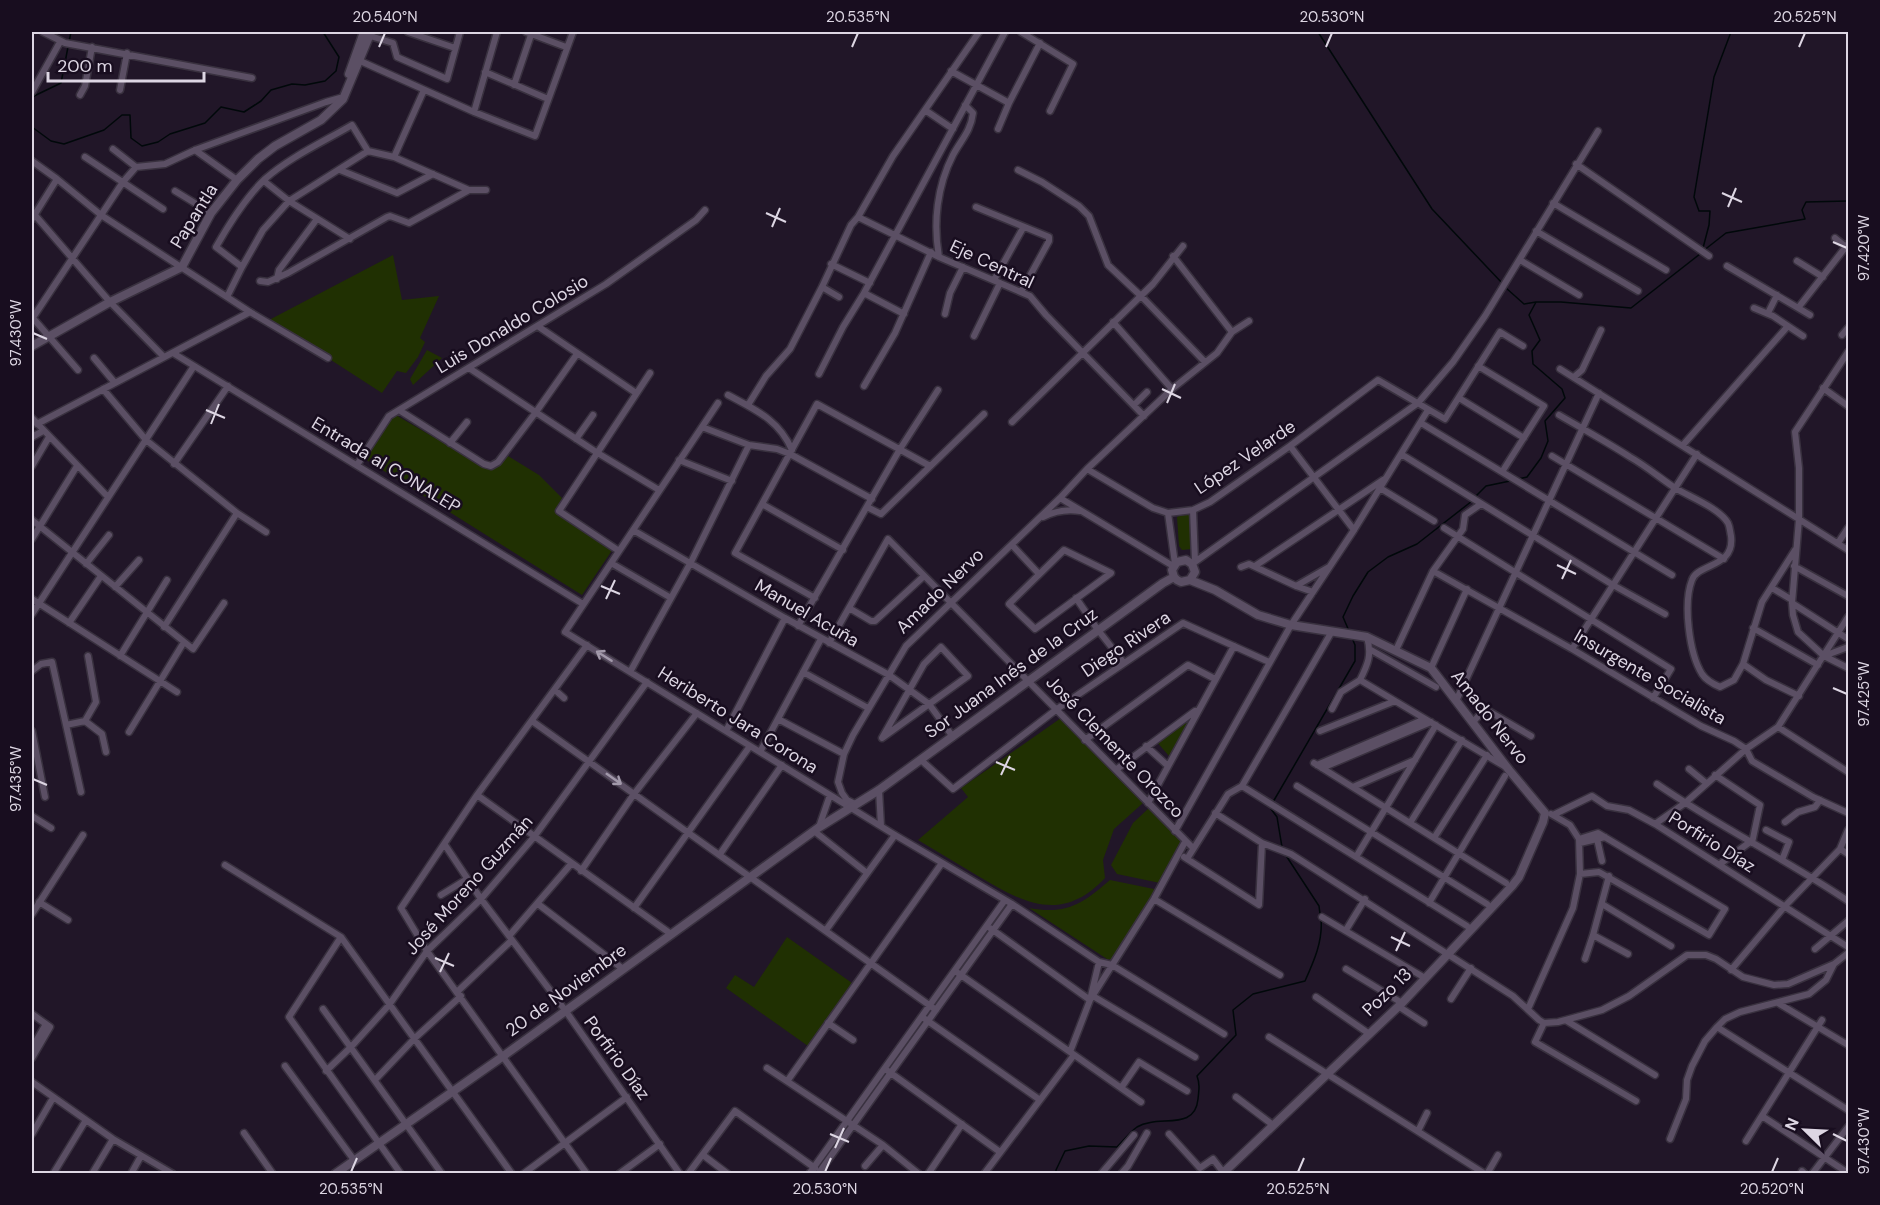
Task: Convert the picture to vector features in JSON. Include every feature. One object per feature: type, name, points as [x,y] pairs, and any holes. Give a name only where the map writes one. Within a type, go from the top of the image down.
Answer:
[{"type":"main road","name":"Papantla","points":[[32,346],[111,302],[182,267],[211,213],[237,180],[258,159],[275,146],[329,114],[341,100],[366,33]]},
{"type":"main road","points":[[1174,577],[1174,565],[1181,560],[1194,562],[1195,572],[1190,580]]},
{"type":"main road","name":"Amado Nervo","points":[[1174,577],[1181,582],[1190,580],[1215,590],[1258,615],[1291,625],[1331,633],[1363,636],[1431,668],[1473,722],[1507,773],[1549,814]]},
{"type":"main road","name":"Sor Juana Inés de la Cruz","points":[[853,806],[879,790],[1174,577]]},
{"type":"main road","name":"20 de Noviembre","points":[[334,1173],[502,1057],[816,830],[853,806]]},
{"type":"main road","name":"Pozo 13","points":[[1223,1173],[1400,1004],[1519,877],[1543,822],[1549,814]]},
{"type":"street","points":[[43,32],[63,42],[252,78]]},
{"type":"street","points":[[408,32],[455,48]]},
{"type":"street","points":[[366,33],[393,43],[397,57],[447,80],[460,32]]},
{"type":"street","points":[[474,112],[497,32]]},
{"type":"street","points":[[514,85],[530,32],[566,47]]},
{"type":"street","points":[[357,60],[474,112],[535,136],[573,32]]},
{"type":"street","points":[[747,405],[766,376],[790,349],[851,225],[858,217],[893,156],[979,32]]},
{"type":"street","points":[[819,374],[1005,32]]},
{"type":"street","points":[[1021,32],[1073,64],[1050,111]]},
{"type":"street","points":[[32,92],[63,42]]},
{"type":"street","points":[[998,129],[1040,43]]},
{"type":"street","points":[[80,95],[85,86],[92,47]]},
{"type":"street","points":[[120,90],[127,53]]},
{"type":"street","points":[[951,71],[1009,103]]},
{"type":"street","points":[[485,72],[548,99]]},
{"type":"street","points":[[394,157],[423,90]]},
{"type":"street","points":[[78,370],[32,318],[100,214],[136,167],[165,164],[195,150],[326,102],[341,100]]},
{"type":"street","points":[[326,102],[329,106],[329,114]]},
{"type":"street","points":[[939,257],[938,197],[954,154],[968,134],[972,123],[973,113],[965,105]]},
{"type":"street","points":[[925,110],[953,129]]},
{"type":"street","points":[[242,267],[216,248],[230,222],[264,181],[280,168],[352,125],[368,151],[394,157],[469,190],[486,190]]},
{"type":"street","points":[[1194,562],[1418,403],[1479,325],[1598,131]]},
{"type":"street","points":[[113,149],[136,167]]},
{"type":"street","points":[[195,150],[237,180]]},
{"type":"street","points":[[227,297],[263,230],[288,201],[368,151]]},
{"type":"street","points":[[85,157],[163,209]]},
{"type":"street","points":[[32,161],[100,214],[250,312],[328,358]]},
{"type":"street","points":[[1576,165],[1709,256]]},
{"type":"street","points":[[340,170],[397,193],[433,174]]},
{"type":"street","points":[[1018,170],[1042,182],[1079,206],[1089,216],[1108,265],[1205,362]]},
{"type":"street","points":[[57,179],[33,216],[164,357]]},
{"type":"street","points":[[264,181],[288,201],[350,239]]},
{"type":"street","points":[[175,190],[211,213]]},
{"type":"street","points":[[260,281],[268,282],[277,279],[390,216],[403,223],[409,223],[469,190]]},
{"type":"street","points":[[1553,203],[1666,270]]},
{"type":"street","points":[[976,207],[1049,237],[1049,241],[1021,292]]},
{"type":"street","name":"Luis Donaldo Colosio","points":[[357,465],[389,416],[539,327],[606,284],[696,220],[705,210]]},
{"type":"street","name":"Eje Central","points":[[858,217],[939,257],[1030,296],[1144,416]]},
{"type":"street","points":[[277,279],[279,270],[317,219]]},
{"type":"street","points":[[974,336],[1023,228]]},
{"type":"street","points":[[1536,231],[1638,291]]},
{"type":"street","points":[[1798,308],[1847,246],[1835,238]]},
{"type":"street","points":[[1012,422],[1141,296],[1183,246]]},
{"type":"street","points":[[864,386],[895,333],[931,252]]},
{"type":"street","points":[[1173,256],[1232,332]]},
{"type":"street","points":[[1520,260],[1579,295]]},
{"type":"street","points":[[1797,261],[1823,277]]},
{"type":"street","points":[[831,264],[870,283]]},
{"type":"street","points":[[1727,266],[1810,315]]},
{"type":"street","points":[[945,314],[950,293],[963,267]]},
{"type":"street","points":[[822,287],[839,297]]},
{"type":"street","points":[[864,293],[904,314]]},
{"type":"street","points":[[1768,313],[1777,295]]},
{"type":"street","points":[[1754,308],[1768,313],[1803,336]]},
{"type":"street","points":[[37,424],[250,312]]},
{"type":"street","name":"Amado Nervo","points":[[853,806],[842,793],[838,783],[844,754],[868,708],[906,646],[1012,545],[1087,469],[1172,389],[1217,353],[1232,332],[1249,321]]},
{"type":"street","points":[[1113,322],[1172,389]]},
{"type":"street","points":[[1683,445],[1788,326]]},
{"type":"street","points":[[539,327],[636,393]]},
{"type":"street","points":[[1842,335],[1848,328]]},
{"type":"street","points":[[1574,377],[1582,370],[1601,330]]},
{"type":"street","points":[[1418,403],[1445,419],[1500,332],[1522,346]]},
{"type":"street","points":[[1848,352],[1795,432],[1799,468],[1799,519],[1792,601],[1798,632],[1824,656],[1848,668]]},
{"type":"street","name":"Entrada al CONALEP","points":[[173,353],[583,604]]},
{"type":"street","points":[[399,410],[484,464],[491,466],[498,462],[577,354]]},
{"type":"street","points":[[94,358],[115,383]]},
{"type":"street","points":[[32,614],[194,366]]},
{"type":"street","points":[[1478,366],[1544,406],[1502,472]]},
{"type":"street","points":[[469,368],[596,452],[659,490]]},
{"type":"street","points":[[1560,369],[1848,550]]},
{"type":"street","points":[[619,550],[559,511],[650,373]]},
{"type":"street","name":"López Velarde","points":[[1168,513],[1193,510],[1210,502],[1378,380],[1418,403]]},
{"type":"street","points":[[174,464],[228,386]]},
{"type":"street","points":[[1823,388],[1848,406]]},
{"type":"street","points":[[103,389],[146,440],[237,513],[266,532]]},
{"type":"street","points":[[798,626],[900,449],[938,390]]},
{"type":"street","points":[[1134,405],[1148,392]]},
{"type":"street","points":[[1456,701],[1599,393]]},
{"type":"street","points":[[728,395],[773,422],[786,435],[791,452]]},
{"type":"street","points":[[1459,398],[1524,438]]},
{"type":"street","points":[[583,604],[718,403]]},
{"type":"street","points":[[815,598],[735,553],[817,404],[930,466]]},
{"type":"street","points":[[1175,831],[1291,625],[1354,530],[1428,410]]},
{"type":"street","points":[[867,507],[881,514],[984,414]]},
{"type":"street","points":[[576,439],[593,415]]},
{"type":"street","points":[[1559,415],[1720,514],[1729,524],[1732,543],[1724,558],[1715,565],[1696,573],[1692,579],[1688,610],[1693,652],[1707,680],[1720,687],[1734,680],[1743,664],[1762,602],[1795,550]]},
{"type":"street","points":[[32,418],[108,497]]},
{"type":"street","points":[[450,443],[467,422]]},
{"type":"street","points":[[1421,423],[1550,499],[1672,575]]},
{"type":"street","points":[[702,427],[749,444],[791,452],[872,499]]},
{"type":"street","points":[[32,437],[43,431]]},
{"type":"street","points":[[32,466],[49,437]]},
{"type":"street","points":[[630,672],[691,562],[749,444]]},
{"type":"street","points":[[1290,446],[1354,530]]},
{"type":"street","points":[[1401,454],[1612,585],[1665,614]]},
{"type":"street","points":[[1572,649],[1696,454]]},
{"type":"street","points":[[1552,456],[1724,558]]},
{"type":"street","points":[[679,460],[732,482]]},
{"type":"street","points":[[32,539],[77,466]]},
{"type":"street","points":[[1087,469],[1153,508],[1168,513],[1174,565]]},
{"type":"street","points":[[1255,566],[1386,478]]},
{"type":"street","points":[[1380,488],[1434,521]]},
{"type":"street","points":[[1060,498],[1174,565]]},
{"type":"street","points":[[1396,650],[1433,572],[1459,537],[1465,515],[1479,503]]},
{"type":"street","points":[[762,504],[843,550]]},
{"type":"street","points":[[1037,520],[1053,512],[1073,510],[1083,512]]},
{"type":"street","points":[[1193,510],[1194,562]]},
{"type":"street","points":[[164,627],[237,513]]},
{"type":"street","points":[[32,520],[193,650],[224,603]]},
{"type":"street","points":[[1444,528],[1671,669],[1653,698]]},
{"type":"street","points":[[1838,543],[1848,528]]},
{"type":"street","name":"Manuel Acuña","points":[[633,530],[798,626],[889,675],[929,704],[953,737]]},
{"type":"street","points":[[86,564],[109,535]]},
{"type":"street","name":"José Clemente Orozco","points":[[849,608],[888,539],[1193,848]]},
{"type":"street","points":[[1012,545],[1039,574]]},
{"type":"street","points":[[1064,550],[1112,573],[1076,598],[1035,629],[1009,604],[1064,550]]},
{"type":"street","points":[[116,587],[139,560]]},
{"type":"street","points":[[611,563],[671,598]]},
{"type":"street","points":[[1241,567],[1250,564],[1296,586],[1313,591]]},
{"type":"street","points":[[1296,586],[1330,566]]},
{"type":"street","points":[[1794,566],[1848,596]]},
{"type":"street","name":"Insurgente Socialista","points":[[1433,572],[1572,649],[1701,726],[1734,741],[1746,749],[1752,760],[1820,800],[1848,813]]},
{"type":"street","points":[[69,623],[101,576]]},
{"type":"street","points":[[829,643],[849,608],[875,621],[924,576]]},
{"type":"street","points":[[120,656],[167,580]]},
{"type":"street","points":[[1772,588],[1848,639]]},
{"type":"street","points":[[1431,668],[1467,589]]},
{"type":"street","points":[[1076,598],[1124,663]]},
{"type":"street","points":[[32,599],[177,692]]},
{"type":"street","name":"Heriberto Jara Corona","points":[[583,604],[565,632],[830,795],[853,806],[895,835],[1009,902],[1099,962],[1112,965],[1224,1034]]},
{"type":"street","points":[[1655,824],[1684,803],[1746,749],[1778,727],[1848,617]]},
{"type":"street","points":[[726,731],[784,618]]},
{"type":"street","name":"Diego Rivera","points":[[921,760],[953,789],[1057,709],[1183,623],[1269,662]]},
{"type":"street","points":[[1753,628],[1818,665]]},
{"type":"street","points":[[1187,859],[1228,794],[1242,786],[1331,633]]},
{"type":"street","points":[[1363,636],[1371,650],[1436,687]]},
{"type":"street","points":[[760,752],[821,639]]},
{"type":"street","points":[[129,732],[184,642]]},
{"type":"street","points":[[587,645],[477,795],[401,908],[427,951],[587,1173]]},
{"type":"street","points":[[1148,803],[1234,646]]},
{"type":"street","points":[[1824,656],[1848,647]]},
{"type":"street","points":[[941,648],[968,676],[929,704],[882,738],[924,664],[941,648]]},
{"type":"street","points":[[1332,709],[1341,692],[1360,680],[1370,660],[1371,650]]},
{"type":"street","points":[[66,725],[85,721],[96,702],[88,656]]},
{"type":"street","points":[[32,671],[42,664],[52,662],[81,792]]},
{"type":"street","points":[[1743,664],[1766,680],[1799,696]]},
{"type":"street","points":[[1085,740],[1188,665],[1215,679]]},
{"type":"street","points":[[803,672],[868,708]]},
{"type":"street","points":[[1360,680],[1487,755],[1507,773],[1429,903]]},
{"type":"street","name":"José Moreno Guzmán","points":[[326,1071],[389,1005],[427,951],[481,899],[534,837],[647,682]]},
{"type":"street","points":[[555,690],[564,698]]},
{"type":"street","points":[[1320,731],[1395,701]]},
{"type":"street","points":[[1117,769],[1198,709]]},
{"type":"street","points":[[1473,722],[1485,709],[1531,735]]},
{"type":"street","points":[[581,871],[634,794],[697,713]]},
{"type":"street","points":[[778,719],[844,754]]},
{"type":"street","points":[[85,721],[102,734],[106,752]]},
{"type":"street","points":[[532,721],[933,1008]]},
{"type":"street","points":[[1356,858],[1415,760],[1431,722]]},
{"type":"street","points":[[1431,722],[1317,765],[1506,883]]},
{"type":"street","points":[[1778,727],[1848,772]]},
{"type":"street","points":[[32,731],[45,797]]},
{"type":"street","points":[[1410,823],[1462,740]]},
{"type":"street","points":[[634,908],[750,746]]},
{"type":"street","points":[[1146,746],[1167,766]]},
{"type":"street","points":[[1434,838],[1487,755]]},
{"type":"street","points":[[1353,787],[1415,760]]},
{"type":"street","points":[[720,854],[782,765]]},
{"type":"street","points":[[1689,770],[1706,783]]},
{"type":"street","points":[[1715,775],[1760,805],[1751,843],[1720,864]]},
{"type":"street","points":[[1657,784],[1751,843],[1812,876],[1848,901]]},
{"type":"street","points":[[1242,786],[1467,926]]},
{"type":"street","points":[[1297,786],[1487,904]]},
{"type":"street","points":[[879,790],[881,826]]},
{"type":"street","points":[[477,795],[671,934]]},
{"type":"street","points":[[830,795],[816,830],[867,873]]},
{"type":"street","name":"Porfirio Díaz","points":[[1549,814],[1592,796],[1607,806],[1629,810],[1720,864],[1848,947]]},
{"type":"street","points":[[1785,822],[1798,812],[1815,807],[1820,800]]},
{"type":"street","points":[[1215,813],[1262,843],[1292,854],[1365,899],[1471,968],[1544,1023],[1567,1021],[1602,1010],[1629,996],[1687,956],[1706,955],[1743,977],[1774,985],[1788,984],[1834,964],[1848,953]]},
{"type":"street","name":"Amado Nervo","points":[[1549,814],[1570,825],[1579,841]]},
{"type":"street","points":[[32,816],[51,828]]},
{"type":"street","points":[[1766,830],[1789,842],[1782,860]]},
{"type":"street","points":[[1731,970],[1812,876],[1840,849],[1848,830]]},
{"type":"street","points":[[1579,841],[1598,833],[1725,909],[1709,935],[1609,876],[1599,872],[1580,874]]},
{"type":"street","points":[[32,914],[83,835]]},
{"type":"street","points":[[826,930],[895,835]]},
{"type":"street","points":[[1579,841],[1605,837]]},
{"type":"street","points":[[1597,839],[1602,861]]},
{"type":"street","points":[[1528,1009],[1573,908],[1580,874],[1579,841]]},
{"type":"street","points":[[1091,998],[1154,899],[1185,842]]},
{"type":"street","points":[[1178,854],[1258,905],[1262,843]]},
{"type":"street","name":"Porfirio Díaz","points":[[445,845],[481,899],[565,1010],[680,1173]]},
{"type":"street","points":[[1840,849],[1848,854]]},
{"type":"street","points":[[788,1080],[942,863]]},
{"type":"street","points":[[375,1080],[511,938],[571,864]]},
{"type":"street","points":[[225,865],[341,937],[512,1173]]},
{"type":"street","points":[[1585,959],[1609,876]]},
{"type":"street","points":[[441,895],[467,879]]},
{"type":"street","points":[[1154,899],[1280,975]]},
{"type":"street","points":[[1346,930],[1365,899]]},
{"type":"street","points":[[809,1173],[819,1171],[850,1122],[1009,902]]},
{"type":"street","points":[[39,903],[68,920]]},
{"type":"street","points":[[538,904],[623,969]]},
{"type":"street","points":[[1602,904],[1671,946]]},
{"type":"street","points":[[1322,917],[1425,978]]},
{"type":"street","points":[[1815,950],[1848,921]]},
{"type":"street","points":[[990,928],[1091,998],[1195,1057]]},
{"type":"street","points":[[1593,934],[1628,954]]},
{"type":"street","points":[[341,937],[289,1017],[401,1173]]},
{"type":"street","points":[[984,1173],[1072,1054],[1091,998],[1099,962]]},
{"type":"street","points":[[1670,1139],[1686,1099],[1687,1080],[1692,1066],[1705,1041],[1717,1027],[1725,1019],[1740,1011],[1809,994],[1826,980],[1834,964]]},
{"type":"street","points":[[1451,999],[1471,968]]},
{"type":"street","points":[[1346,969],[1400,1004],[1424,1023]]},
{"type":"street","points":[[958,973],[1141,1102]]},
{"type":"street","points":[[1316,997],[1368,1033]]},
{"type":"street","points":[[1778,1003],[1820,1023],[1848,1045]]},
{"type":"street","points":[[323,1009],[442,1173]]},
{"type":"street","points":[[32,1014],[48,1025]]},
{"type":"street","points":[[925,1019],[1040,1100]]},
{"type":"street","points":[[1567,1021],[1655,1074]]},
{"type":"street","points":[[828,1023],[852,1040]]},
{"type":"street","points":[[1544,1023],[1535,1042],[1636,1101]]},
{"type":"street","points":[[1746,1140],[1820,1023]]},
{"type":"street","points":[[32,1048],[48,1025]]},
{"type":"street","points":[[32,1058],[48,1025]]},
{"type":"street","points":[[1717,1027],[1848,1110]]},
{"type":"street","points":[[1269,1037],[1486,1173],[1498,1155]]},
{"type":"street","points":[[1120,1088],[1139,1062],[1187,1091]]},
{"type":"street","points":[[285,1066],[354,1160]]},
{"type":"street","points":[[768,1068],[850,1122],[919,1173]]},
{"type":"street","points":[[887,1071],[1000,1152]]},
{"type":"street","points":[[32,1082],[113,1139],[169,1173]]},
{"type":"street","points":[[1686,1099],[1694,1093]]},
{"type":"street","points":[[523,1173],[627,1097]]},
{"type":"street","points":[[1236,1097],[1273,1125]]},
{"type":"street","points":[[32,1134],[53,1098]]},
{"type":"street","points":[[688,1173],[735,1111],[819,1171]]},
{"type":"street","points":[[1418,1131],[1427,1113]]},
{"type":"street","points":[[1762,1116],[1848,1173]]},
{"type":"street","points":[[53,1173],[86,1120]]},
{"type":"street","points":[[928,1173],[962,1124]]},
{"type":"street","points":[[1812,1173],[1848,1127]]},
{"type":"street","points":[[244,1133],[273,1173]]},
{"type":"street","points":[[1121,1173],[1128,1166],[1147,1133]]},
{"type":"street","points":[[1169,1134],[1200,1168],[1213,1159],[1223,1173]]},
{"type":"street","points":[[1101,1173],[1134,1135]]},
{"type":"street","points":[[93,1173],[113,1139]]},
{"type":"street","points":[[619,1173],[660,1144]]},
{"type":"street","points":[[865,1166],[883,1145]]},
{"type":"street","points":[[703,1155],[728,1173]]},
{"type":"street","points":[[131,1173],[141,1156]]},
{"type":"street","points":[[1114,1160],[1128,1166]]},
{"type":"green space","points":[[393,255],[402,300],[439,296],[420,338],[425,342],[418,357],[406,373],[397,371],[382,393],[269,320]]},
{"type":"green space","points":[[427,350],[442,358],[413,385],[410,379]]},
{"type":"green space","points":[[394,414],[490,470],[508,456],[539,475],[562,498],[555,512],[613,549],[582,595],[360,456]]},
{"type":"green space","points":[[1185,513],[1192,515],[1192,549],[1182,550],[1179,546],[1177,517]]},
{"type":"green space","points":[[1192,717],[1169,756],[1156,741]]},
{"type":"green space","points":[[1061,718],[1143,803],[1114,829],[1103,860],[1105,878],[1089,892],[1073,901],[1058,905],[1027,901],[995,886],[918,840],[968,797],[961,788]]},
{"type":"green space","points":[[1150,807],[1187,848],[1160,883],[1117,874],[1111,865],[1133,823]]},
{"type":"green space","points":[[1110,880],[1154,889],[1153,896],[1112,960],[1107,959],[1029,908],[1054,910],[1073,906]]},
{"type":"green space","points":[[787,937],[852,983],[808,1046],[726,988],[735,975],[754,987]]},
{"type":"waterway","points":[[69,42],[71,32]]},
{"type":"waterway","points":[[32,127],[51,141],[64,144],[104,130],[122,115],[130,115],[131,138],[142,146],[158,142],[170,134],[205,123],[221,107],[244,112],[261,101],[271,90],[292,84],[305,85],[325,81],[336,71],[339,57],[323,32]]},
{"type":"waterway","points":[[1318,32],[1432,209],[1503,284]]},
{"type":"waterway","points":[[1703,248],[1710,211],[1699,211],[1694,197],[1714,77],[1731,32]]},
{"type":"waterway","points":[[32,97],[61,83],[68,47]]},
{"type":"waterway","points":[[1703,251],[1726,233],[1805,219],[1802,210],[1806,202],[1848,201]]},
{"type":"waterway","points":[[1518,479],[1527,477],[1541,458],[1548,441],[1545,421],[1565,398],[1562,389],[1533,364],[1532,351],[1540,340],[1529,315],[1536,302],[1631,308],[1700,254]]},
{"type":"waterway","points":[[1506,288],[1524,304],[1536,302]]},
{"type":"waterway","points":[[1475,497],[1486,486],[1510,481]]},
{"type":"waterway","points":[[1349,631],[1343,617],[1368,572],[1388,557],[1417,544],[1472,501]]},
{"type":"waterway","points":[[1273,802],[1355,661],[1355,645],[1352,638]]},
{"type":"waterway","points":[[1271,807],[1277,817],[1282,847]]},
{"type":"waterway","points":[[1285,854],[1319,906],[1320,914]]},
{"type":"waterway","points":[[1056,1174],[1065,1151],[1089,1146],[1117,1147],[1137,1127],[1146,1123],[1174,1121],[1190,1115],[1198,1099],[1197,1076],[1236,1035],[1233,1010],[1253,994],[1305,981],[1319,943],[1321,919]]}]
